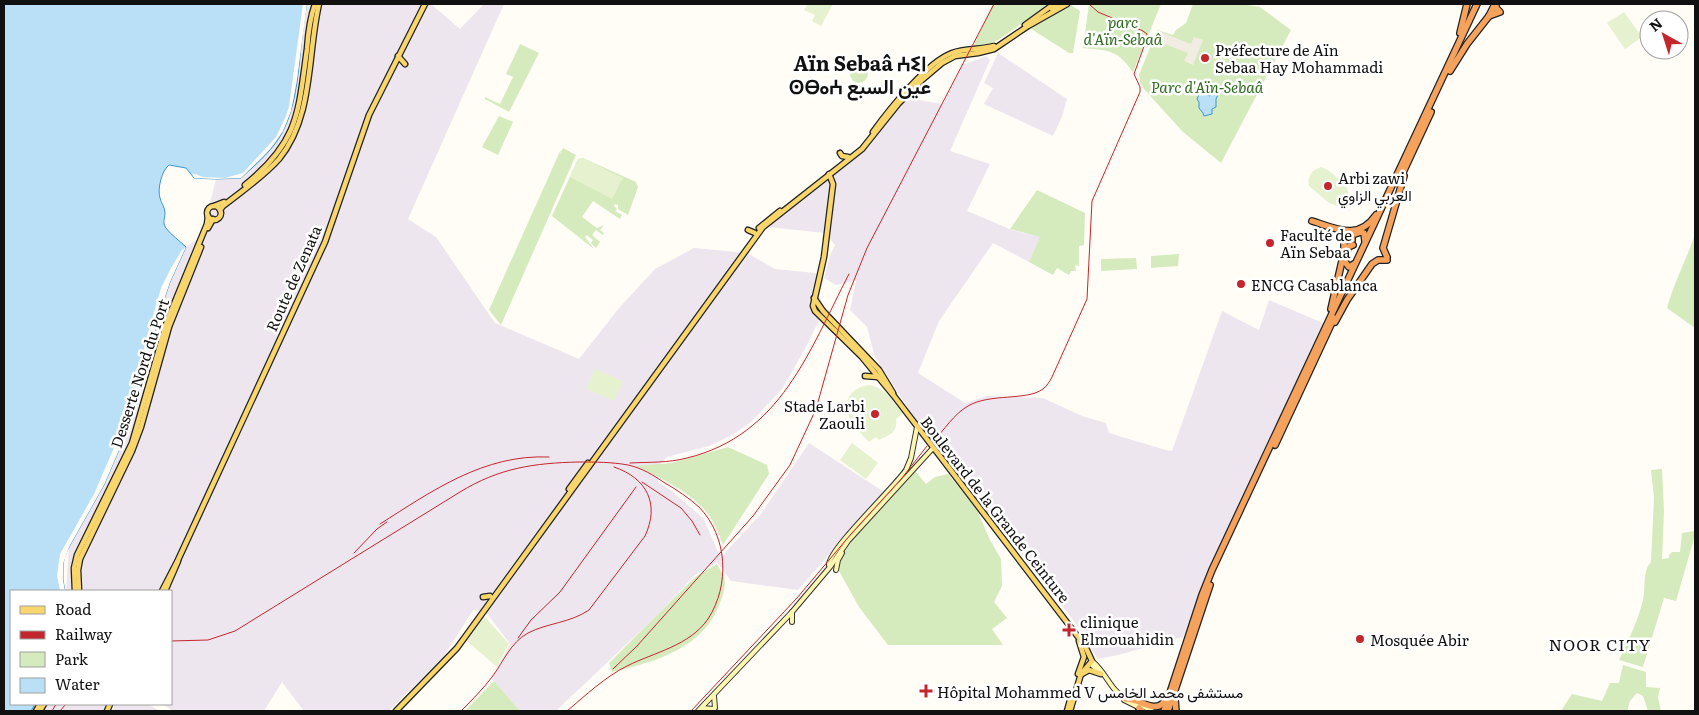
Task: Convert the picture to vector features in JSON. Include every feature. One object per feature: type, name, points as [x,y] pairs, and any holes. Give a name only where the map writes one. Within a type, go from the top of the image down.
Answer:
[{"type":"highway","points":[[1164,711],[1173,691],[1213,576],[1328,328],[1414,151],[1447,71],[1460,34],[1467,4]]},
{"type":"highway","points":[[1328,328],[1404,160],[1479,4]]},
{"type":"highway","points":[[1447,71],[1489,16],[1495,4]]},
{"type":"highway","points":[[1328,328],[1334,324],[1347,300],[1372,264],[1387,258],[1383,246],[1414,151]]},
{"type":"highway","points":[[1312,221],[1348,231],[1356,231],[1366,226],[1376,215],[1404,160]]},
{"type":"highway","points":[[1357,261],[1349,267],[1345,264],[1347,249],[1352,243],[1351,237],[1353,234],[1363,232],[1365,245]]},
{"type":"highway","points":[[1328,328],[1342,265],[1345,248],[1344,240]]},
{"type":"highway","points":[[1126,699],[1159,707],[1173,691]]},
{"type":"highway","points":[[1168,711],[1173,691]]},
{"type":"highway","points":[[1173,691],[1176,711]]},
{"type":"main road","points":[[314,4],[300,103],[291,131],[271,161],[223,203],[208,209],[208,216],[213,219],[219,216],[223,206],[271,167],[292,139],[302,112],[319,4]]},
{"type":"main road","name":"Route de Zenata","points":[[163,590],[318,258],[369,115],[425,4]]},
{"type":"main road","points":[[1026,26],[1054,4]]},
{"type":"main road","points":[[394,711],[450,652],[755,233],[865,146],[898,104],[922,79],[942,63],[955,56],[994,49],[1059,4]]},
{"type":"main road","points":[[829,174],[867,140],[894,103],[942,59],[956,52],[991,47],[1066,4]]},
{"type":"main road","points":[[398,56],[405,64]]},
{"type":"main road","points":[[840,153],[844,157],[848,157]]},
{"type":"main road","points":[[814,298],[824,257],[829,219],[833,184],[829,174]]},
{"type":"main road","points":[[214,206],[220,210]]},
{"type":"main road","name":"Desserte Nord du Port","points":[[75,590],[74,568],[77,555],[132,443],[167,321],[207,224],[208,216]]},
{"type":"main road","name":"Desserte Nord du Port","points":[[79,590],[78,570],[80,559],[132,451],[141,427],[169,327],[208,226],[213,219]]},
{"type":"main road","points":[[394,711],[456,648],[762,227]]},
{"type":"main road","points":[[748,230],[755,233]]},
{"type":"main road","name":"Boulevard de la Grande Ceinture","points":[[814,298],[813,306],[816,311],[862,357],[894,396],[1063,616],[1078,638],[1085,658],[1090,663]]},
{"type":"main road","name":"Boulevard de la Grande Ceinture","points":[[814,298],[823,311],[879,370],[894,396]]},
{"type":"main road","points":[[865,376],[878,377]]},
{"type":"main road","points":[[698,710],[792,612],[906,470],[911,458],[917,427]]},
{"type":"main road","points":[[698,710],[790,610],[852,537],[933,448]]},
{"type":"main road","points":[[836,570],[838,560],[852,537]]},
{"type":"main road","points":[[484,597],[490,596]]},
{"type":"main road","points":[[782,622],[791,623],[792,612]]},
{"type":"main road","points":[[1068,711],[1085,658],[1101,674],[1115,694],[1147,711]]},
{"type":"main road","points":[[1101,662],[1100,665],[1115,692],[1152,711]]},
{"type":"main road","points":[[1068,711],[1079,677],[1090,663]]},
{"type":"main road","points":[[1090,663],[1107,679]]},
{"type":"main road","points":[[1079,677],[1089,670],[1101,674]]},
{"type":"main road","points":[[698,710],[715,708],[714,695]]},
{"type":"shaded area","points":[[307,4],[431,4],[460,29],[484,4],[504,4],[408,219],[436,237],[495,323],[579,359],[619,308],[655,269],[694,248],[747,253],[775,269],[815,273],[824,278],[819,296],[825,308],[805,349],[782,389],[751,422],[732,435],[709,446],[667,457],[660,464],[658,482],[672,491],[704,519],[717,550],[723,555],[761,514],[809,443],[884,492],[798,590],[731,581],[717,562],[695,575],[651,621],[556,711],[520,711],[492,679],[510,644],[486,612],[473,610],[444,656],[389,711],[304,711],[282,682],[264,711],[173,711],[164,705],[172,705],[172,590],[66,590],[69,547],[104,485],[128,429],[148,353],[170,282],[186,247],[202,236],[216,179],[241,178],[269,150],[283,131]]},
{"type":"shaded area","points":[[1158,31],[1191,44],[1194,37],[1203,40],[1193,65],[1184,61],[1188,53],[1154,40]]},
{"type":"shaded area","points":[[998,53],[1067,99],[1062,117],[1053,136],[984,104],[993,88],[984,83]]},
{"type":"shaded area","points":[[986,56],[990,60],[950,151],[990,164],[967,211],[1012,230],[1041,237],[1029,262],[993,243],[939,321],[918,373],[965,403],[987,396],[1043,398],[1082,416],[1106,423],[1109,433],[1172,451],[1222,311],[1259,330],[1269,300],[1323,323],[1183,637],[1098,659],[1088,645],[1086,637],[968,488],[908,408],[875,357],[867,327],[850,310],[856,281],[836,285],[824,278],[830,255],[835,245],[825,233],[768,227],[869,147],[903,102],[912,99],[943,104],[963,65]]},
{"type":"shaded area","points":[[34,705],[105,705],[102,711],[31,711]]},
{"type":"shaded area","points":[[115,705],[150,705],[159,711],[112,711]]},
{"type":"green space","points":[[808,4],[833,4],[821,26],[812,21],[815,15],[804,10]]},
{"type":"green space","points":[[993,4],[1050,4],[998,40],[973,47]]},
{"type":"green space","points":[[1065,4],[1071,5],[1080,11],[1073,53],[1069,53],[1028,27]]},
{"type":"green space","name":"parc d'Aïn-Sebaâ","points":[[1089,4],[1161,4],[1133,72],[1122,59],[1112,52],[1083,48]]},
{"type":"green space","name":"Parc d'Aïn-Sebaâ","points":[[1193,4],[1241,4],[1260,7],[1291,30],[1221,163],[1183,132],[1144,89],[1140,82],[1139,75],[1157,30],[1173,35],[1176,30],[1186,23]]},
{"type":"green space","points":[[1624,12],[1639,33],[1639,39],[1625,49],[1607,23]]},
{"type":"green space","points":[[520,44],[539,53],[509,112],[485,99],[485,97],[500,104],[513,77],[506,74]]},
{"type":"green space","points":[[859,65],[865,68],[868,74],[865,80],[859,83],[853,80],[850,74],[853,68]]},
{"type":"green space","points":[[499,116],[513,122],[498,155],[482,147]]},
{"type":"green space","points":[[563,148],[576,155],[501,325],[489,310]]},
{"type":"green space","points":[[583,158],[636,182],[638,187],[628,215],[618,209],[618,205],[615,204],[614,206],[617,209],[615,211],[622,215],[620,219],[593,201],[582,217],[597,228],[604,225],[600,230],[604,233],[603,235],[596,230],[592,235],[600,242],[596,248],[591,243],[593,240],[587,235],[585,237],[594,249],[552,216],[578,159]]},
{"type":"green space","points":[[583,158],[623,178],[612,199],[570,177],[578,159]]},
{"type":"green space","name":"Arbi zawi العربي الزاوي","points":[[1321,167],[1338,178],[1347,189],[1347,199],[1338,206],[1329,203],[1309,186],[1311,174]]},
{"type":"green space","points":[[1037,190],[1085,213],[1084,245],[1079,246],[1079,266],[1075,265],[1076,271],[1071,271],[1069,275],[1057,268],[1053,275],[1029,262],[1040,237],[1010,229]]},
{"type":"green space","points":[[1695,235],[1695,328],[1667,308]]},
{"type":"green space","points":[[1179,254],[1178,266],[1151,268],[1151,256]]},
{"type":"green space","points":[[1136,258],[1137,269],[1101,271],[1101,259]]},
{"type":"green space","points":[[595,369],[623,381],[614,401],[586,389]]},
{"type":"green space","name":"Stade Larbi Zaouli","points":[[869,385],[875,386],[884,392],[903,413],[896,419],[896,427],[892,433],[879,440],[876,437],[869,442],[851,420],[846,407],[847,401],[853,392]]},
{"type":"green space","points":[[852,443],[878,463],[866,479],[840,460]]},
{"type":"green space","points":[[728,447],[767,465],[769,474],[723,545],[710,516],[696,501],[671,484],[636,466],[671,463]]},
{"type":"green space","points":[[1662,469],[1664,511],[1662,559],[1669,558],[1672,552],[1680,552],[1682,533],[1695,531],[1695,535],[1676,601],[1664,598],[1643,667],[1619,660],[1638,616],[1644,595],[1646,570],[1651,562],[1654,498],[1651,470]]},
{"type":"green space","points":[[915,471],[926,484],[935,477],[948,474],[977,510],[990,540],[1001,559],[1002,586],[994,602],[1007,618],[992,629],[1003,645],[888,645],[859,607],[838,569],[838,562],[857,533]]},
{"type":"green space","points":[[717,564],[723,574],[725,582],[724,591],[713,618],[702,631],[690,642],[661,658],[612,672],[609,663],[695,577]]},
{"type":"green space","points":[[484,616],[509,644],[497,667],[466,640]]},
{"type":"green space","points":[[1623,665],[1646,672],[1646,687],[1660,688],[1658,697],[1661,711],[1648,711],[1643,696],[1637,693],[1630,701],[1627,711],[1561,711],[1572,694],[1602,701],[1610,683],[1619,683]]},
{"type":"green space","points":[[494,681],[520,711],[465,711]]},
{"type":"water","points":[[4,4],[307,4],[294,99],[284,129],[270,150],[241,178],[194,178],[186,168],[169,165],[162,175],[159,194],[165,211],[164,224],[170,233],[186,247],[170,282],[162,306],[128,429],[104,485],[65,556],[63,564],[65,590],[10,590],[10,705],[34,705],[31,711],[4,711]]},
{"type":"water","points":[[1212,83],[1221,87],[1216,99],[1216,107],[1212,109],[1212,114],[1204,116],[1199,108],[1197,99],[1201,90],[1203,91],[1202,93],[1210,96],[1214,89],[1211,87]]},
{"type":"pier","points":[[303,4],[307,4],[297,79],[291,111],[283,131],[269,150],[241,178],[216,179],[194,178],[192,173],[203,177],[225,178],[243,173],[276,137],[289,106]]},
{"type":"pier","points":[[186,247],[170,282],[162,306],[128,429],[104,485],[69,547],[63,564],[65,590],[60,590],[57,575],[60,554],[94,494],[132,405],[147,336],[161,288],[182,250]]},
{"type":"tram line","points":[[933,442],[954,418],[968,406],[987,400],[1028,395],[1044,388],[1052,377],[1087,299],[1092,201],[1140,92],[1140,87],[1134,74],[1147,38],[1147,34],[1143,31],[1098,12],[1089,4]]},
{"type":"tram line","points":[[691,711],[797,598],[851,534],[902,478],[927,446]]},
{"type":"railway","points":[[613,669],[637,646],[753,516],[790,465],[816,409],[848,295],[867,248],[994,4]]},
{"type":"railway","points":[[630,463],[680,460],[719,447],[746,430],[769,410],[788,386],[805,360],[849,274]]},
{"type":"railway","points":[[380,524],[419,499],[481,468],[525,458],[549,457]]},
{"type":"railway","points":[[172,641],[208,640],[235,631],[460,492],[489,477],[517,468],[547,464],[597,462],[633,466],[683,494],[699,507],[709,519],[716,532],[723,562],[720,591],[708,619],[691,636],[619,670],[567,711]]},
{"type":"railway","points":[[461,711],[489,681],[512,647],[522,637],[535,630],[574,618],[589,610],[645,536],[651,513],[648,494],[635,478],[614,467]]},
{"type":"railway","points":[[642,482],[681,508],[692,521],[700,535]]},
{"type":"railway","points":[[518,638],[531,620],[560,592],[636,487]]},
{"type":"railway","points":[[354,553],[377,529],[387,522]]},
{"type":"railway","points":[[52,711],[55,705]]},
{"type":"railway","points":[[60,711],[65,705]]},
{"type":"place","name":"Préfecture de Aïn Sebaa Hay Mohammadi","points":[[1205,58]]},
{"type":"place","name":"Arbi zawi العربي الزاوي","points":[[1328,186]]},
{"type":"place","name":"Faculté de Aïn Sebaa","points":[[1270,243]]},
{"type":"place","name":"ENCG Casablanca","points":[[1241,284]]},
{"type":"place","name":"Stade Larbi Zaouli","points":[[875,414]]},
{"type":"place","name":"clinique Elmouahidin","points":[[1069,630]]},
{"type":"place","name":"Mosquée Abir","points":[[1360,639]]},
{"type":"place","name":"Hôpital Mohammed V مستشفى محمد الخامس","points":[[926,691]]},
{"type":"district","name":"Aïn Sebaâ ⵄⵉⵏ ⵙⴱⴰⵄ عين السبع","points":[[860,74]]},
{"type":"district","name":"NOOR CITY","points":[[1600,644]]}]
